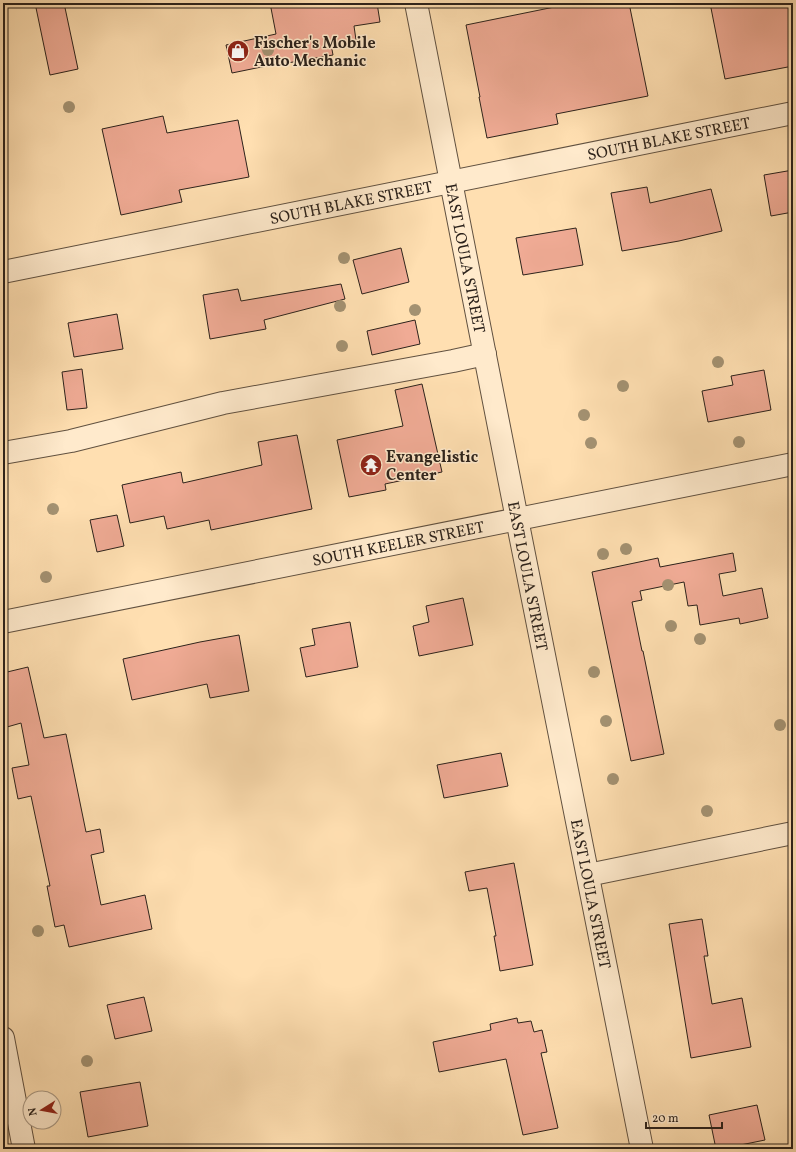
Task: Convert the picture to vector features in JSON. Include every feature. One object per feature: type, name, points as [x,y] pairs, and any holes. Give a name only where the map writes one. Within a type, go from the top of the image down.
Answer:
[{"type":"street","name":"EAST LOULA STREET","points":[[416,3],[642,1149]]},
{"type":"street","name":"SOUTH BLAKE STREET","points":[[3,272],[793,113]]},
{"type":"street","points":[[3,453],[71,441],[223,403],[485,354]]},
{"type":"street","name":"SOUTH KEELER STREET","points":[[3,622],[793,464]]},
{"type":"street","points":[[588,875],[793,833]]},
{"type":"street","points":[[3,1038],[24,1149]]},
{"type":"building","points":[[35,3],[64,3],[78,69],[50,75]]},
{"type":"building","points":[[270,3],[377,3],[380,22],[354,26],[356,40],[331,44],[333,55],[232,73],[226,45],[276,34]]},
{"type":"building","points":[[574,3],[629,3],[648,96],[556,114],[558,124],[487,138],[466,25]]},
{"type":"building","points":[[710,3],[793,3],[793,66],[725,79]]},
{"type":"building","points":[[163,116],[167,133],[238,120],[249,177],[179,190],[182,202],[121,215],[102,129]]},
{"type":"building","points":[[793,170],[793,212],[771,216],[764,175]]},
{"type":"building","points":[[647,187],[650,203],[711,189],[722,231],[679,241],[622,251],[611,193]]},
{"type":"building","points":[[576,228],[583,265],[523,275],[516,238]]},
{"type":"building","points":[[401,248],[409,282],[362,294],[353,260]]},
{"type":"building","points":[[341,284],[345,299],[264,320],[266,329],[210,339],[203,295],[238,289],[241,301]]},
{"type":"building","points":[[117,314],[123,349],[74,357],[68,323]]},
{"type":"building","points":[[415,320],[420,344],[372,355],[367,331]]},
{"type":"building","points":[[82,369],[87,408],[67,410],[62,372]]},
{"type":"building","points":[[764,370],[771,410],[708,422],[702,391],[733,385],[731,376]]},
{"type":"building","points":[[422,384],[442,472],[385,484],[386,490],[349,497],[337,440],[403,426],[395,390]]},
{"type":"building","points":[[297,435],[312,509],[211,530],[209,520],[167,529],[164,516],[130,523],[122,485],[181,472],[183,483],[262,465],[258,442]]},
{"type":"building","points":[[117,515],[124,546],[97,552],[90,520]]},
{"type":"building","points":[[733,553],[736,571],[719,574],[723,596],[762,588],[768,618],[740,624],[739,618],[700,625],[697,605],[688,606],[684,582],[640,591],[642,600],[632,602],[664,754],[631,761],[592,572],[658,558],[660,567]]},
{"type":"building","points":[[463,598],[473,645],[419,656],[413,626],[429,622],[426,606]]},
{"type":"building","points":[[350,622],[358,667],[306,677],[300,648],[315,645],[312,629]]},
{"type":"building","points":[[239,635],[249,691],[210,698],[207,684],[132,700],[123,659]]},
{"type":"building","points":[[28,667],[44,738],[66,734],[86,832],[100,829],[104,852],[91,855],[101,905],[145,895],[152,929],[69,947],[64,925],[55,927],[47,886],[50,886],[31,796],[18,799],[12,768],[29,765],[21,723],[7,727],[3,711],[3,673]]},
{"type":"building","points":[[501,753],[508,786],[444,798],[437,765]]},
{"type":"building","points":[[514,863],[533,965],[500,971],[494,936],[496,936],[487,888],[469,891],[465,872]]},
{"type":"building","points":[[702,919],[708,956],[704,956],[712,1004],[742,998],[751,1047],[691,1058],[669,924]]},
{"type":"building","points":[[144,997],[152,1031],[115,1039],[107,1005]]},
{"type":"building","points":[[517,1018],[518,1023],[531,1021],[534,1032],[542,1030],[547,1052],[541,1053],[558,1128],[523,1135],[506,1059],[439,1072],[433,1042],[491,1030],[490,1024]]},
{"type":"building","points":[[140,1082],[148,1126],[88,1137],[80,1092]]},
{"type":"building","points":[[757,1105],[765,1140],[716,1149],[709,1115]]},
{"type":"place","name":"Fischer's Mobile Auto Mechanic","points":[[238,51]]},
{"type":"place","name":"Evangelistic Center","points":[[371,465]]}]
